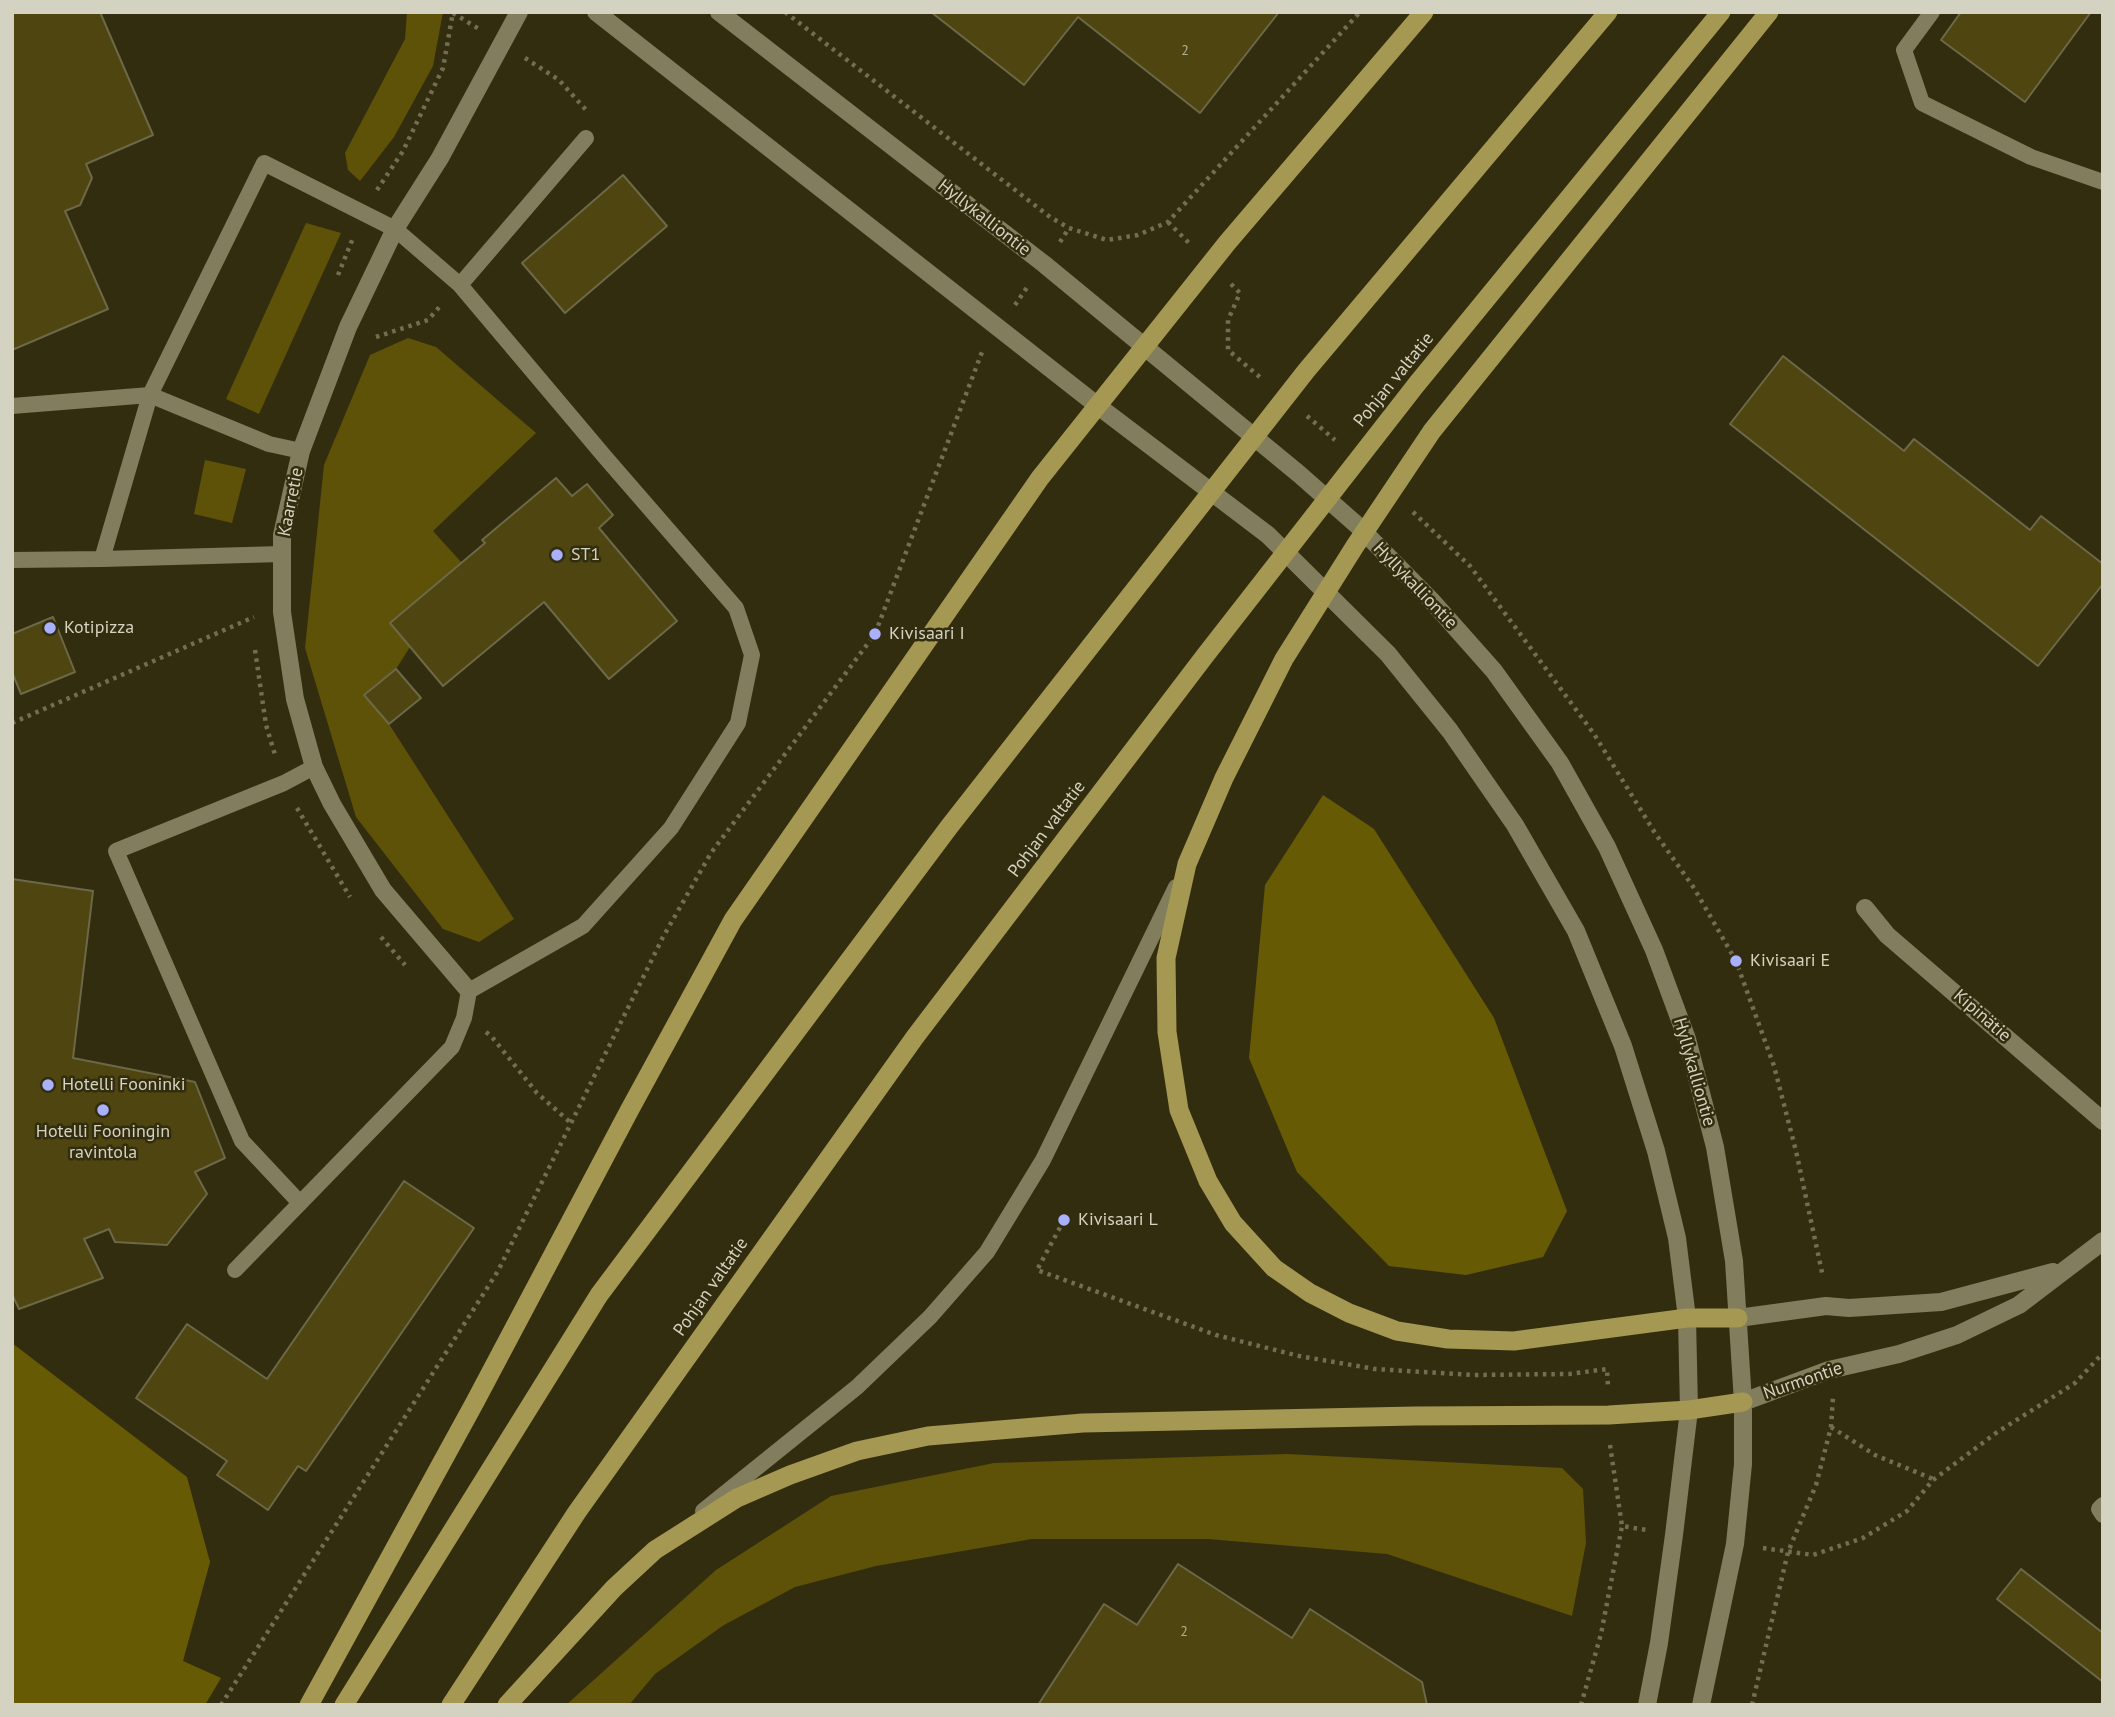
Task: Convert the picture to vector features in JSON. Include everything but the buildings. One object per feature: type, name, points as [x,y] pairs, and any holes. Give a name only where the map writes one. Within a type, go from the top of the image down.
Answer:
[{"type":"highway","points":[[309,1705],[733,920],[1040,478],[1227,243],[1424,12]]},
{"type":"highway","points":[[344,1705],[600,1295],[940,838],[1306,371],[1608,12]]},
{"type":"highway","name":"Pohjan valtatie","points":[[451,1705],[577,1512],[915,1037],[1203,657],[1407,396],[1721,12]]},
{"type":"highway","points":[[1738,1318],[1687,1318],[1514,1341],[1448,1339],[1397,1331],[1349,1313],[1310,1293],[1274,1268],[1233,1223],[1208,1181],[1179,1110],[1167,1032],[1166,958],[1187,864],[1224,778],[1284,659],[1432,431],[1769,12]]},
{"type":"highway","points":[[508,1705],[614,1588],[655,1550],[737,1498],[790,1475],[858,1451],[928,1436],[1083,1423],[1609,1415],[1689,1410],[1743,1402]]},
{"type":"main road","name":"Kaarretie","points":[[469,991],[383,890],[332,804],[314,767],[295,699],[282,612],[282,535],[301,451],[348,327],[395,229],[440,158],[519,12]]},
{"type":"main road","points":[[596,12],[1268,535],[1388,654],[1450,731],[1515,825],[1576,931],[1623,1046],[1656,1151],[1677,1238],[1687,1318],[1689,1410],[1675,1535],[1647,1705]]},
{"type":"main road","name":"Hyllykalliontie","points":[[719,12],[1044,264],[1299,474],[1358,526],[1431,600],[1494,671],[1560,763],[1607,847],[1654,950],[1687,1039],[1715,1147],[1734,1261],[1743,1402]]},
{"type":"main road","name":"Kipinätie","points":[[1865,908],[1887,935],[2103,1121]]},
{"type":"main road","name":"Nurmontie","points":[[1701,1705],[1735,1544],[1743,1464],[1743,1402],[1829,1370],[1899,1354],[1957,1335],[2019,1305],[2103,1241]]},
{"type":"main road","name":"Nurmontie","points":[[1738,1318],[1826,1306],[1849,1308],[1941,1302],[2010,1286],[2063,1269]]},
{"type":"lane","points":[[1933,12],[1904,50],[1922,103],[2031,157],[2103,182]]},
{"type":"lane","points":[[460,285],[586,138]]},
{"type":"lane","points":[[102,559],[150,395],[264,163],[395,229],[460,285],[604,457],[736,608],[752,656],[738,723],[671,828],[583,926],[469,991],[464,1018],[452,1047],[235,1270]]},
{"type":"lane","points":[[12,406],[150,395],[270,444],[301,451]]},
{"type":"lane","points":[[12,560],[282,554]]},
{"type":"lane","points":[[300,1203],[242,1141],[116,851],[284,783],[314,767]]},
{"type":"lane","points":[[655,1550],[856,1387],[930,1317],[987,1252],[1043,1160],[1187,864]]},
{"type":"lane","points":[[2103,1505],[2099,1509],[2103,1515]]},
{"type":"path","points":[[785,12],[1051,217],[1069,228],[1107,240],[1138,235],[1168,222],[1360,12]]},
{"type":"path","points":[[337,276],[363,212],[402,151],[443,68],[453,13],[559,80],[588,112],[586,138]]},
{"type":"path","points":[[221,1705],[498,1271],[663,937],[711,853],[875,634],[978,357],[1069,228]]},
{"type":"path","points":[[348,327],[371,338],[428,320],[460,285]]},
{"type":"path","points":[[1228,350],[1227,320],[1240,293]]},
{"type":"path","points":[[252,605],[254,630]]},
{"type":"path","points":[[12,723],[253,617],[282,612]]},
{"type":"path","points":[[255,643],[266,725],[284,783],[310,832],[354,901]]},
{"type":"path","points":[[377,932],[411,972]]},
{"type":"path","points":[[464,1018],[492,1037],[537,1093],[571,1123]]},
{"type":"path","points":[[1065,1220],[1037,1270],[1216,1335],[1299,1356],[1375,1369],[1474,1375],[1569,1374],[1607,1369],[1610,1451],[1622,1527]]},
{"type":"path","points":[[1788,1552],[1813,1555],[1863,1538],[1907,1511],[1933,1480],[1996,1433],[2075,1383],[2103,1353]]},
{"type":"path","points":[[1831,1427],[1875,1455],[1933,1480]]},
{"type":"shaded area","points":[[407,12],[443,12],[433,66],[394,137],[360,181],[348,170],[345,153],[405,39]]},
{"type":"shaded area","points":[[306,223],[341,233],[259,414],[226,399]]},
{"type":"shaded area","points":[[408,338],[436,347],[536,433],[433,531],[462,563],[390,623],[410,647],[396,669],[365,695],[389,724],[514,919],[479,942],[443,929],[356,817],[305,648],[324,465],[370,355]]},
{"type":"shaded area","points":[[205,460],[246,469],[232,523],[194,514]]},
{"type":"shaded area","points":[[1323,795],[1374,829],[1494,1018],[1567,1211],[1543,1257],[1466,1275],[1389,1266],[1297,1172],[1249,1058],[1265,885]]},
{"type":"shaded area","points":[[12,1343],[187,1477],[210,1562],[183,1661],[221,1678],[205,1705],[12,1705]]},
{"type":"shaded area","points":[[1287,1454],[1562,1468],[1583,1489],[1586,1543],[1572,1616],[1387,1554],[1208,1539],[1032,1539],[876,1566],[795,1587],[724,1625],[655,1674],[629,1705],[566,1705],[716,1570],[831,1496],[994,1463]]},
{"type":"place","name":"ST1","points":[[557,555]]},
{"type":"place","name":"Kotipizza","points":[[50,628]]},
{"type":"place","name":"Kivisaari I","points":[[875,634]]},
{"type":"place","name":"Kivisaari E","points":[[1736,961]]},
{"type":"place","name":"Hotelli Fooninki","points":[[48,1085]]},
{"type":"place","name":"Hotelli Fooningin ravintola","points":[[103,1110]]},
{"type":"place","name":"Kivisaari L","points":[[1064,1220]]}]
